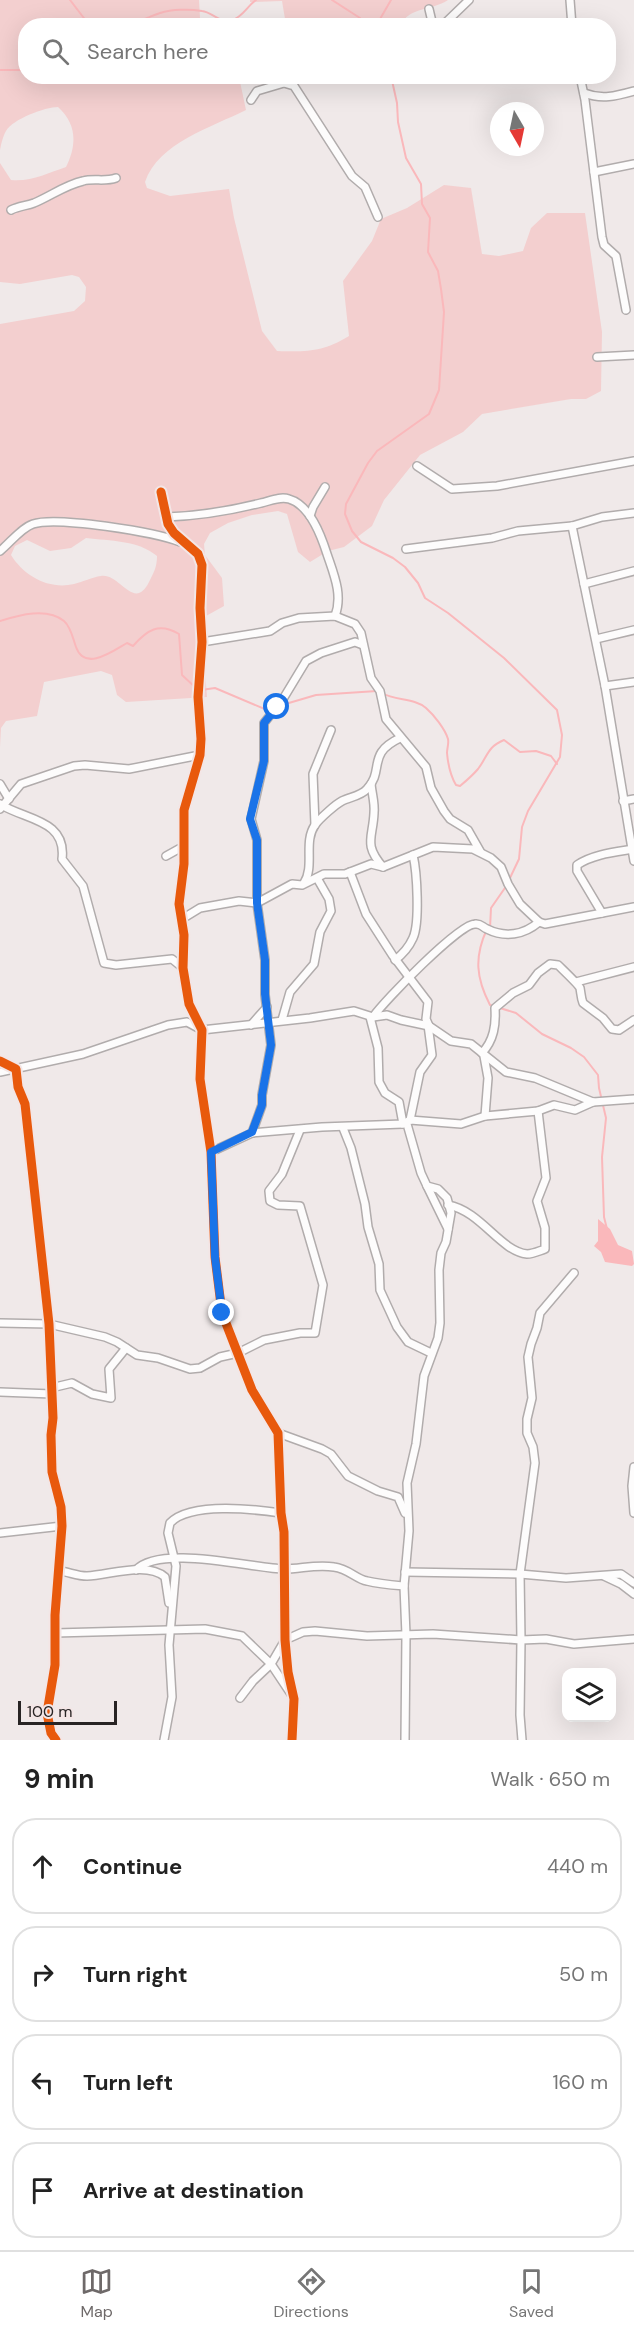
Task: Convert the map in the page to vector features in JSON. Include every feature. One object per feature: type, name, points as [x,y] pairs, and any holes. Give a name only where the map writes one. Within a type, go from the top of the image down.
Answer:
[{"type":"street","points":[[450,18],[469,0]]},
{"type":"street","points":[[570,0],[571,18]]},
{"type":"street","points":[[429,9],[432,18]]},
{"type":"street","points":[[250,100],[257,91],[275,84]]},
{"type":"street","points":[[291,84],[352,176],[365,187],[378,217]]},
{"type":"street","points":[[582,84],[602,237],[604,245],[616,256],[626,310]]},
{"type":"street","points":[[584,93],[596,98],[634,91]]},
{"type":"street","points":[[594,172],[634,164]]},
{"type":"street","points":[[11,210],[34,203],[59,189],[78,182],[97,179],[109,181],[116,178]]},
{"type":"street","points":[[597,357],[634,355]]},
{"type":"street","points":[[417,466],[452,489],[507,485],[634,461]]},
{"type":"street","points":[[310,516],[325,487]]},
{"type":"street","points":[[161,492],[166,517],[174,533],[198,554],[202,565],[200,608],[202,642],[198,697],[200,755],[184,810],[184,846],[179,903],[185,950],[183,968],[189,1004],[202,1029],[200,1079],[211,1152],[218,1296],[224,1322],[257,1401],[278,1433],[281,1513],[284,1532],[285,1640],[288,1672],[294,1699],[292,1740]]},
{"type":"street","points":[[166,517],[208,514],[284,498],[292,500],[310,516],[326,550],[337,588],[339,603],[335,616]]},
{"type":"street","points":[[406,549],[492,538],[518,531],[572,526],[602,517],[634,513]]},
{"type":"street","points":[[0,551],[33,524],[56,521],[154,533],[186,544]]},
{"type":"street","points":[[572,526],[605,686],[634,861]]},
{"type":"street","points":[[584,584],[634,571]]},
{"type":"street","points":[[202,642],[265,632],[282,623],[299,618],[335,616],[355,624],[361,633],[371,678],[380,691],[386,719],[426,767],[431,788],[444,811],[450,819],[468,830],[483,855]]},
{"type":"street","points":[[596,639],[634,630]]},
{"type":"street","points":[[252,1132],[262,1105],[270,1055],[265,960],[257,903],[257,840],[250,819],[264,761],[264,723],[283,699],[306,661],[321,653],[355,642],[363,645]]},
{"type":"street","points":[[605,686],[634,682]]},
{"type":"street","points":[[302,885],[308,876],[309,843],[315,825],[313,774],[331,730]]},
{"type":"street","points":[[383,867],[370,847],[374,816],[371,784],[381,750],[385,744],[400,738]]},
{"type":"street","points":[[183,968],[172,959],[104,963],[83,886],[62,859],[64,846],[60,839],[56,833],[37,819],[1,806],[21,784],[74,766],[129,769],[200,755]]},
{"type":"street","points":[[0,784],[9,799]]},
{"type":"street","points":[[315,825],[336,804],[359,794],[371,784]]},
{"type":"street","points":[[623,801],[634,798]]},
{"type":"street","points":[[166,856],[184,846]]},
{"type":"street","points":[[182,919],[200,908],[239,901],[257,903],[292,884],[302,885],[324,874],[340,875],[371,864],[383,867],[433,847],[473,849],[491,858],[501,867],[520,904],[539,922],[545,924],[634,907]]},
{"type":"street","points":[[602,913],[577,871],[577,865],[584,860],[633,849]]},
{"type":"street","points":[[395,960],[409,945],[416,930],[416,871],[413,855]]},
{"type":"street","points":[[350,872],[366,914],[395,960],[428,1002],[426,1019],[432,1055],[420,1071],[407,1123]]},
{"type":"street","points":[[282,1020],[290,992],[314,964],[320,932],[331,911],[329,898],[317,878]]},
{"type":"street","points":[[371,1017],[451,937],[473,923],[511,935],[529,931],[539,922]]},
{"type":"street","points":[[486,1116],[488,1078],[483,1054],[490,1042],[495,1023],[495,1008],[513,993],[529,986],[545,966],[558,965],[580,988],[583,1004],[603,1018],[612,1029],[619,1030],[634,1020]]},
{"type":"street","points":[[576,982],[634,966]]},
{"type":"street","points":[[251,1025],[267,1007]]},
{"type":"street","points":[[0,1072],[83,1054],[168,1025],[187,1022],[202,1029],[354,1011],[371,1017],[387,1014],[401,1020],[428,1025],[446,1039],[471,1044],[506,1072],[535,1078],[593,1102]]},
{"type":"street","points":[[371,1017],[378,1048],[379,1082],[386,1093],[399,1102],[421,1173],[448,1229]]},
{"type":"street","points":[[0,1061],[16,1069]]},
{"type":"street","points":[[16,1069],[18,1087],[25,1104],[49,1324],[52,1472],[61,1507],[60,1570],[54,1615],[56,1665],[47,1713],[51,1733],[56,1740]]},
{"type":"street","points":[[211,1152],[252,1132],[322,1127],[343,1128],[375,1124],[461,1124],[486,1116],[538,1111],[554,1105],[575,1110],[593,1102],[634,1099]]},
{"type":"street","points":[[448,1205],[469,1212],[518,1252],[530,1254],[545,1249],[544,1228],[537,1201],[546,1178],[538,1111]]},
{"type":"street","points":[[343,1128],[351,1148],[365,1204],[368,1227],[379,1264],[380,1290],[397,1327],[408,1342],[431,1353]]},
{"type":"street","points":[[0,1323],[49,1324],[105,1337],[137,1355],[158,1358],[190,1369],[200,1368],[220,1357],[238,1353],[264,1340],[300,1333],[315,1333],[323,1285],[300,1206],[278,1205],[270,1201],[270,1191],[282,1174],[300,1130]]},
{"type":"street","points":[[405,1740],[404,1586],[408,1544],[406,1483],[416,1444],[421,1395],[431,1353],[438,1338],[439,1270],[451,1213],[447,1198],[438,1189],[427,1186]]},
{"type":"street","points":[[522,1740],[520,1574],[535,1464],[533,1447],[527,1433],[527,1419],[532,1398],[528,1357],[540,1313],[574,1273]]},
{"type":"street","points":[[0,1392],[52,1391],[72,1383],[92,1394],[111,1398],[109,1368],[126,1348]]},
{"type":"street","points":[[278,1433],[322,1449],[331,1454],[348,1476],[378,1491],[398,1497],[407,1521]]},
{"type":"street","points":[[634,1467],[632,1486],[634,1513]]},
{"type":"street","points":[[164,1740],[172,1697],[170,1631],[175,1559],[168,1533],[170,1523],[177,1515],[207,1509],[259,1510],[281,1513]]},
{"type":"street","points":[[0,1533],[62,1526]]},
{"type":"street","points":[[136,1570],[145,1563],[203,1558],[284,1569],[309,1565],[336,1567],[352,1572],[365,1581],[404,1586]]},
{"type":"street","points":[[60,1570],[89,1576],[117,1570],[159,1571],[165,1577],[171,1611]]},
{"type":"street","points":[[405,1572],[520,1574],[567,1578],[621,1574],[634,1583]]},
{"type":"street","points":[[604,1576],[621,1584],[634,1595]]},
{"type":"street","points":[[55,1633],[205,1629],[242,1636],[271,1664],[294,1699]]},
{"type":"street","points":[[240,1698],[271,1664],[285,1640],[303,1632],[367,1636],[546,1639],[585,1644],[634,1639]]},
{"type":"shaded area","points":[[0,0],[199,0],[200,18],[18,18],[18,84],[240,84],[246,110],[203,130],[174,147],[161,157],[145,182],[147,188],[170,196],[229,189],[262,331],[277,351],[314,350],[349,336],[343,281],[372,241],[381,219],[407,208],[444,185],[471,188],[482,254],[499,256],[523,251],[531,228],[547,213],[585,213],[602,332],[601,391],[586,399],[571,399],[482,414],[463,432],[420,455],[384,500],[372,526],[344,547],[328,551],[310,562],[298,552],[287,514],[278,511],[252,515],[228,523],[210,533],[204,544],[205,555],[222,578],[224,606],[206,616],[204,657],[207,697],[126,702],[117,695],[112,675],[101,671],[44,682],[37,716],[6,721],[1,728],[0,747],[0,324],[74,311],[85,301],[86,287],[79,277],[72,275],[20,284],[0,282],[0,163],[11,180],[32,178],[66,167],[73,143],[69,120],[58,107],[30,114],[15,122],[4,135],[0,150]],"holes":[[[86,538],[133,544],[157,556],[154,572],[149,582],[138,593],[126,589],[108,577],[101,576],[74,584],[47,583],[30,575],[16,563],[11,555],[15,546],[27,540],[50,551],[71,548]]]},
{"type":"shaded area","points":[[250,0],[448,0],[415,12],[406,18],[285,18],[282,1],[250,2]]},
{"type":"shaded area","points":[[598,1219],[610,1229],[618,1245],[632,1251],[634,1264],[632,1266],[605,1262],[601,1252],[594,1246],[598,1241]]},
{"type":"waterway","points":[[70,0],[84,18]]},
{"type":"waterway","points":[[237,18],[256,0]]},
{"type":"waterway","points":[[332,0],[360,18]]},
{"type":"waterway","points":[[381,18],[391,0]]},
{"type":"waterway","points":[[146,18],[181,10],[206,12],[218,18]]},
{"type":"waterway","points":[[0,70],[18,70]]},
{"type":"waterway","points":[[393,84],[406,158],[421,184],[422,204],[430,218],[428,252],[438,271],[441,289],[444,312],[439,390],[429,414],[377,451],[346,504],[345,514],[352,531],[361,542],[393,558],[405,567],[418,583],[425,598],[448,613],[504,658],[557,710],[562,735],[560,757],[528,811],[522,827],[519,859],[509,880]]},
{"type":"waterway","points":[[0,621],[16,616],[50,614],[64,621],[72,633],[80,654],[92,659],[127,643],[133,646],[148,632],[159,628],[172,630],[179,634],[182,675],[196,688]]},
{"type":"waterway","points":[[201,690],[215,688],[267,710],[271,708]]},
{"type":"waterway","points":[[282,705],[316,695],[377,691]]},
{"type":"waterway","points":[[382,693],[421,705],[436,718],[448,739],[448,761],[456,785],[460,786],[469,778],[491,749],[504,740],[520,752],[536,751],[551,756],[557,764]]},
{"type":"waterway","points":[[507,885],[491,908],[490,928],[487,929],[480,949],[479,976],[490,1005],[516,1013],[542,1034],[571,1048],[584,1057],[598,1075],[606,1118],[602,1157],[604,1217],[607,1229]]},
{"type":"cycle path","points":[[161,492],[168,524],[174,533],[198,554],[202,565],[200,608],[202,642],[198,697],[201,739],[200,755],[184,810],[184,864],[179,904],[184,935],[183,968],[189,1004],[202,1030],[200,1079],[211,1152],[215,1257],[222,1313],[252,1390],[278,1433],[281,1513],[284,1532],[285,1640],[288,1672],[294,1699],[292,1740]]},
{"type":"cycle path","points":[[0,1061],[16,1069],[18,1087],[25,1104],[49,1324],[53,1418],[52,1472],[61,1507],[62,1526],[55,1615],[55,1665],[47,1713],[51,1733],[56,1740]]},
{"type":"route","points":[[222,1313],[218,1296],[215,1257],[211,1152],[252,1132],[262,1105],[263,1086],[270,1055],[265,960],[257,903],[257,840],[250,819],[264,761],[264,723],[277,707]]}]
